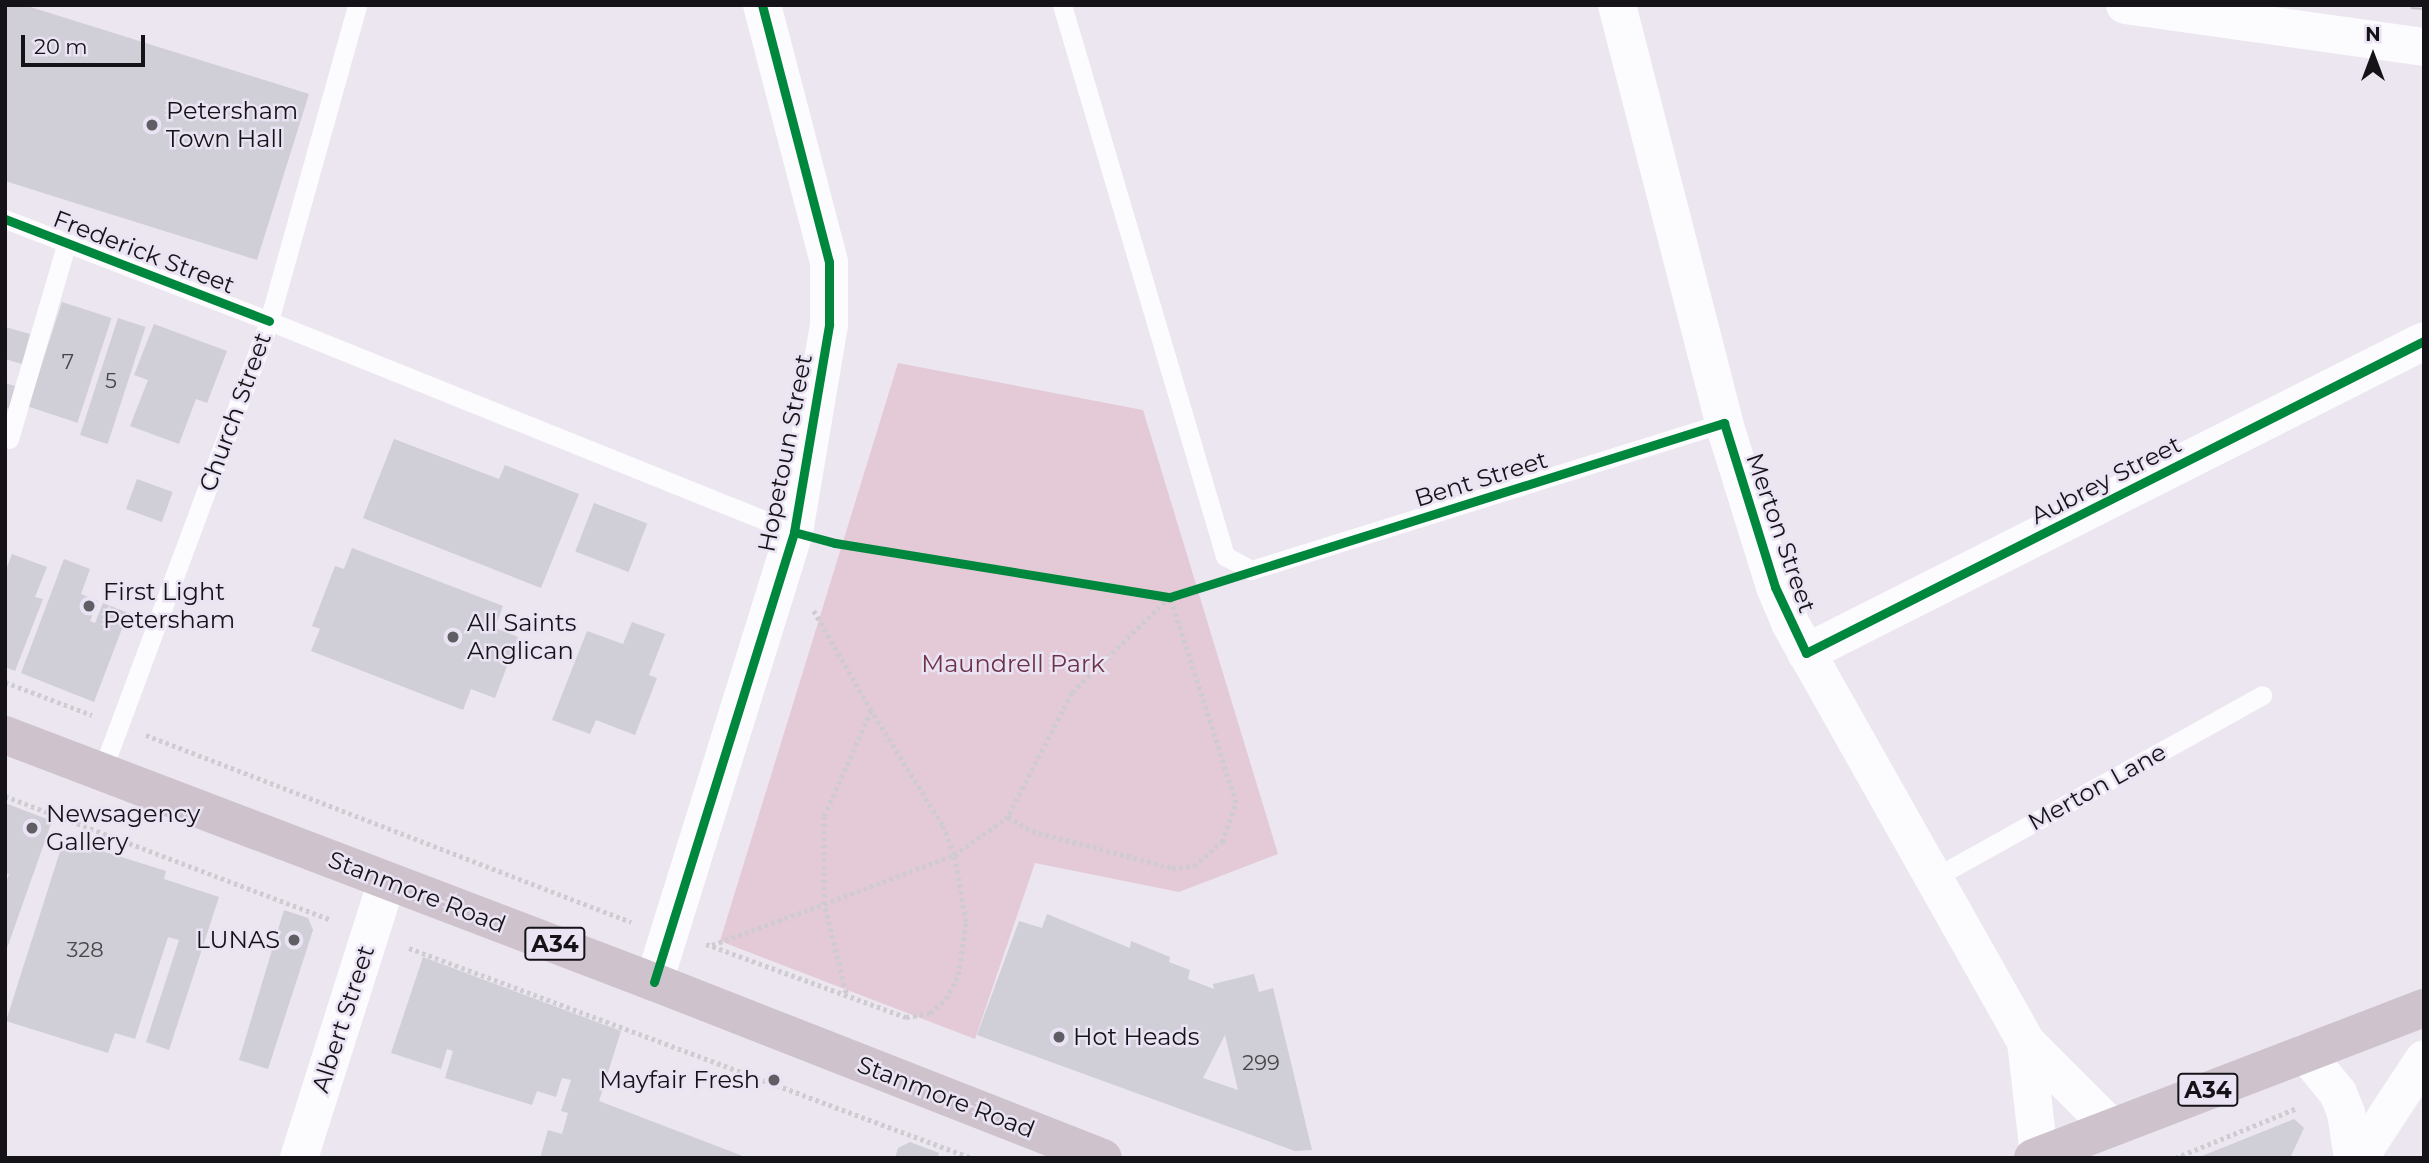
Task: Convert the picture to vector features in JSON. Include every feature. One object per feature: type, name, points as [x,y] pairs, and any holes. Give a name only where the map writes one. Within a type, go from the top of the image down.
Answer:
[{"type":"highway","name":"Stanmore Road","points":[[5,735],[654,982],[1103,1158]]},
{"type":"highway","name":"A34","points":[[2036,1156],[2424,1008]]},
{"type":"street","name":"Hopetoun Street","points":[[654,982],[794,533],[829,324],[829,262],[762,5]]},
{"type":"street","name":"Merton Street","points":[[1617,5],[1724,423],[1775,587],[1806,653],[2026,1042],[2111,1127]]},
{"type":"street","points":[[2125,5],[2424,47]]},
{"type":"street","name":"Aubrey Street","points":[[1806,653],[2424,341]]},
{"type":"street","name":"Albert Street","points":[[299,1158],[387,881]]},
{"type":"street","name":"Merton Street","points":[[2026,1042],[2036,1156]]},
{"type":"street","points":[[2305,1053],[2338,1093],[2346,1113],[2353,1158]]},
{"type":"street","points":[[2359,1158],[2424,1059]]},
{"type":"lane","name":"Church Street","points":[[102,772],[270,321],[357,5]]},
{"type":"lane","name":"Bent Street","points":[[1062,5],[1225,556],[1251,570],[1724,423]]},
{"type":"lane","name":"Frederick Street","points":[[5,219],[270,321],[794,533]]},
{"type":"lane","points":[[9,439],[67,242]]},
{"type":"lane","name":"Merton Lane","points":[[1932,879],[2262,695]]},
{"type":"path","points":[[711,946],[954,855],[1008,817],[1072,693],[1170,597],[1181,593]]},
{"type":"path","points":[[1158,595],[1170,597]]},
{"type":"path","points":[[1008,817],[1032,831],[1172,868],[1194,866],[1222,842],[1236,803],[1170,597]]},
{"type":"path","points":[[5,682],[669,936],[711,946],[906,1017],[930,1013],[946,999],[958,975],[966,922],[954,855],[942,825],[813,611],[817,599]]},
{"type":"path","points":[[846,993],[824,904],[824,816],[872,711]]},
{"type":"path","points":[[5,796],[972,1158]]},
{"type":"path","points":[[2175,1158],[2338,1093]]},
{"type":"path","points":[[847,1123],[851,1111]]},
{"type":"green space","name":"Maundrell Park","points":[[898,363],[1143,410],[1278,854],[1179,892],[1035,863],[975,1039],[720,941]]},
{"type":"building","name":"Petersham Town Hall","points":[[5,5],[24,5],[309,94],[257,260],[5,181]]},
{"type":"building","points":[[62,302],[111,318],[77,423],[28,407]]},
{"type":"building","points":[[118,318],[146,327],[108,444],[80,435]]},
{"type":"building","points":[[154,324],[227,351],[207,403],[196,399],[179,444],[130,426],[148,380],[134,375]]},
{"type":"building","points":[[5,327],[30,334],[22,364],[5,359]]},
{"type":"building","points":[[5,383],[15,386],[9,408],[5,407]]},
{"type":"building","points":[[394,439],[499,479],[505,465],[579,494],[541,588],[363,518]]},
{"type":"building","points":[[137,479],[173,492],[162,522],[126,509]]},
{"type":"building","points":[[594,503],[647,523],[629,572],[575,552]]},
{"type":"building","points":[[352,548],[503,606],[495,628],[518,637],[495,698],[471,689],[463,710],[311,651],[320,629],[312,626],[335,566],[344,569]]},
{"type":"building","points":[[12,554],[47,567],[35,597],[43,599],[15,671],[5,667],[5,572]]},
{"type":"building","points":[[64,559],[90,569],[81,594],[98,601],[90,621],[95,623],[103,603],[128,613],[94,702],[21,673]]},
{"type":"building","points":[[632,622],[665,634],[649,675],[657,678],[635,735],[596,720],[590,734],[552,720],[587,631],[623,644]]},
{"type":"building","points":[[5,803],[52,821],[6,951],[5,885],[9,874],[5,872]]},
{"type":"building","points":[[64,839],[166,871],[164,879],[219,897],[169,1050],[146,1042],[179,940],[168,937],[135,1039],[115,1033],[108,1053],[6,1021]]},
{"type":"building","points":[[284,910],[308,918],[313,930],[268,1069],[239,1060]]},
{"type":"building","points":[[1047,914],[1130,948],[1131,941],[1170,957],[1169,962],[1190,970],[1188,979],[1214,989],[1213,984],[1254,974],[1259,992],[1273,988],[1312,1150],[1295,1151],[977,1035],[1019,921],[1042,928]],"holes":[[[1225,1035],[1238,1090],[1203,1078]]]},
{"type":"building","points":[[423,957],[621,1031],[599,1101],[748,1158],[540,1158],[548,1130],[562,1134],[568,1113],[561,1111],[571,1080],[562,1078],[556,1097],[537,1091],[532,1105],[445,1078],[453,1051],[447,1049],[441,1069],[391,1053]]},
{"type":"building","points":[[2294,1119],[2304,1128],[2290,1158],[2197,1158]]},
{"type":"building","points":[[910,1142],[939,1153],[938,1158],[895,1158],[898,1148]]},
{"type":"railway","points":[[2411,5],[2424,6]]},
{"type":"cycle path","points":[[654,982],[794,532],[829,324],[829,262],[762,5]]},
{"type":"cycle path","points":[[5,219],[269,321]]},
{"type":"cycle path","points":[[794,532],[835,543],[1170,597],[1724,423],[1775,587],[1806,653],[2424,341]]},
{"type":"place","name":"Petersham Town Hall","points":[[152,125]]},
{"type":"place","name":"First Light Petersham","points":[[89,606]]},
{"type":"place","name":"All Saints Anglican","points":[[453,637]]},
{"type":"place","name":"Newsagency Gallery","points":[[32,828]]},
{"type":"place","name":"LUNAS","points":[[294,940]]},
{"type":"place","name":"Hot Heads","points":[[1059,1037]]},
{"type":"place","name":"Mayfair Fresh","points":[[774,1080]]}]
